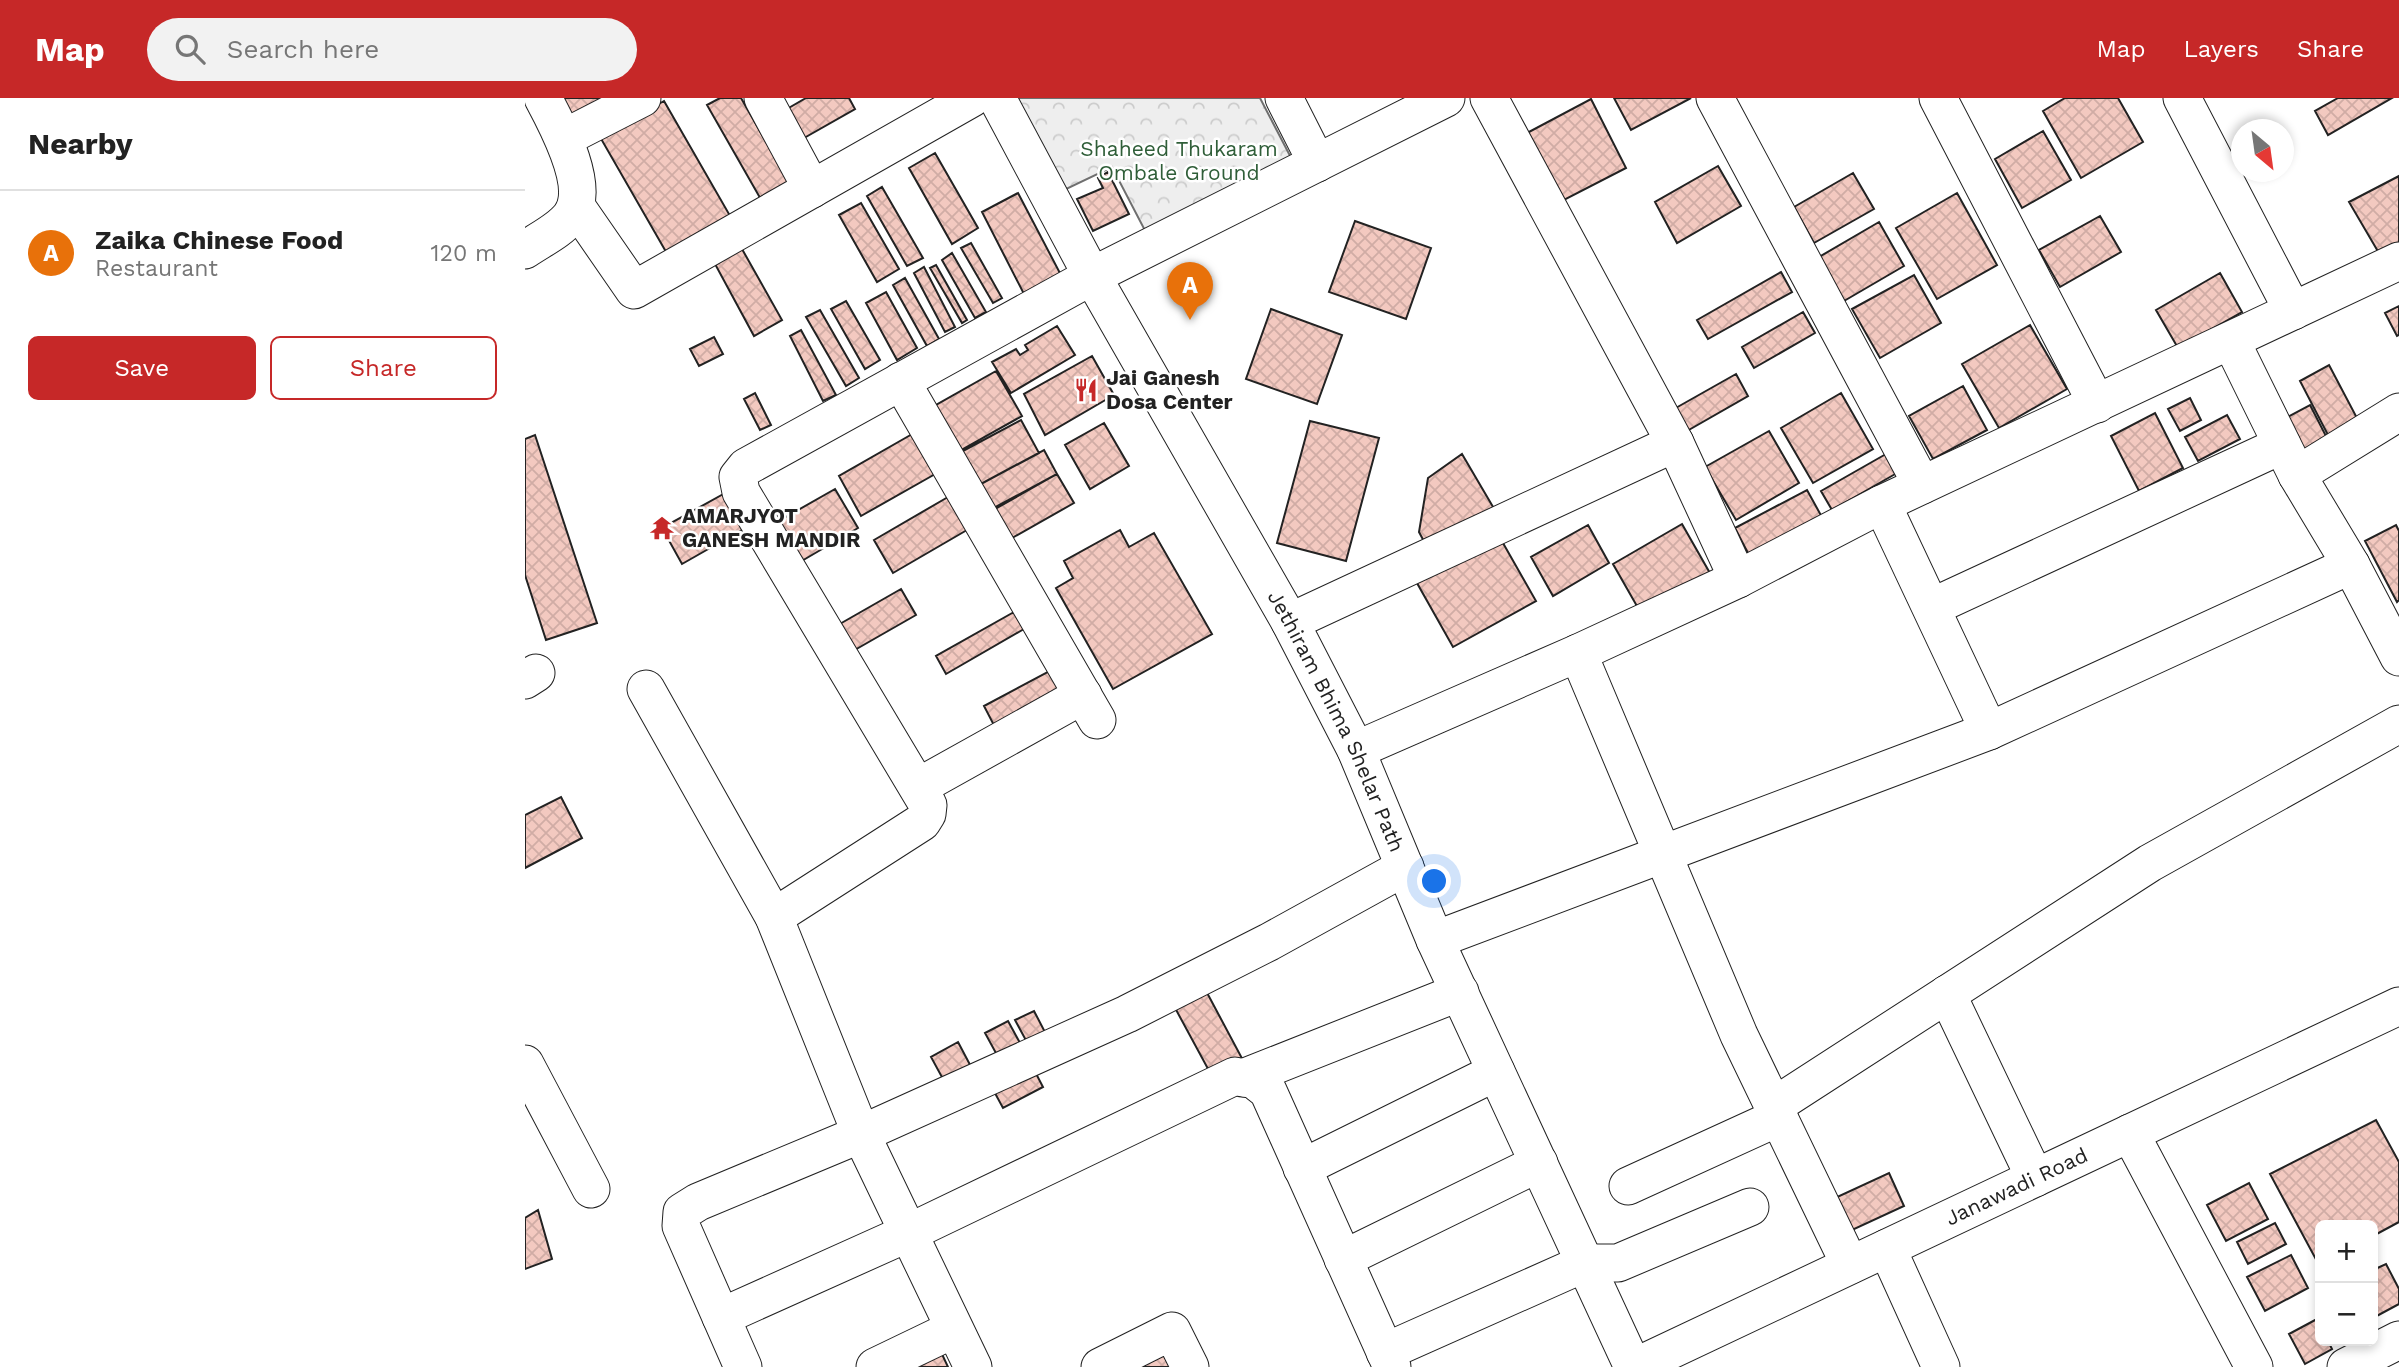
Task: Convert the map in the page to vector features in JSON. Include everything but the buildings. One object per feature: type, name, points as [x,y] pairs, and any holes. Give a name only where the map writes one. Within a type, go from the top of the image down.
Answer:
[{"type":"street","points":[[525,250],[562,225],[576,206],[577,189],[565,138],[543,98]]},
{"type":"street","points":[[565,138],[642,98]]},
{"type":"street","points":[[762,98],[812,188]]},
{"type":"street","points":[[576,206],[634,290],[972,98]]},
{"type":"street","name":"Jethiram Bhima Shelar Path","points":[[997,98],[1092,276],[1290,622],[1356,750],[1435,940],[1634,1367]]},
{"type":"street","points":[[1284,98],[1317,163]]},
{"type":"street","points":[[774,917],[922,822],[928,805],[741,492],[738,477],[746,467],[1092,276],[1446,98]]},
{"type":"street","points":[[1489,98],[1675,443],[1738,579]]},
{"type":"street","points":[[1715,98],[1922,485]]},
{"type":"street","points":[[1938,98],[2097,404]]},
{"type":"street","points":[[2182,98],[2293,311]]},
{"type":"street","points":[[1356,750],[1578,653],[1738,579],[1882,504],[2399,261]]},
{"type":"street","points":[[2231,341],[2289,460],[2351,565],[2389,614],[2399,657]]},
{"type":"street","points":[[901,381],[1090,707],[918,787]]},
{"type":"street","points":[[1931,607],[2399,412]]},
{"type":"street","points":[[1290,622],[1675,443]]},
{"type":"street","points":[[1882,504],[1989,731]]},
{"type":"street","points":[[1435,940],[1989,731],[2351,565]]},
{"type":"street","points":[[1578,653],[1739,1035],[1850,1265]]},
{"type":"street","points":[[646,689],[774,917],[861,1134],[973,1367]]},
{"type":"street","points":[[1628,1186],[1776,1112],[1947,994],[2150,863],[2399,724]]},
{"type":"street","points":[[743,1367],[681,1226],[682,1212],[698,1202],[861,1134],[1127,1014],[1269,942],[1405,867]]},
{"type":"street","points":[[1243,1078],[1459,992]]},
{"type":"street","points":[[1947,994],[2035,1178]]},
{"type":"street","name":"Janawadi Road","points":[[1634,1367],[2399,1006]]},
{"type":"street","points":[[1302,1168],[1496,1072]]},
{"type":"street","points":[[721,1317],[908,1233],[1235,1076],[1254,1080],[1268,1091],[1388,1359],[1585,1263],[1618,1263],[1750,1207]]},
{"type":"street","points":[[529,1083],[591,1189]]},
{"type":"street","points":[[2130,1133],[2254,1367]]},
{"type":"street","points":[[1343,1259],[1539,1163]]},
{"type":"street","points":[[1887,1248],[1941,1367]]},
{"type":"street","points":[[875,1367],[954,1329]]},
{"type":"street","points":[[1100,1367],[1172,1331],[1190,1367]]},
{"type":"street","points":[[2346,1367],[2399,1340]]},
{"type":"green space","name":"Shaheed Thukaram Ombale Ground","points":[[1012,98],[1260,98],[1299,173],[1152,244],[1112,167],[1060,192]]},
{"type":"place","name":"Zaika Chinese Food","points":[[1190,320]]},
{"type":"place","name":"Jai Ganesh Dosa Center","points":[[1086,390]]},
{"type":"place","name":"AMARJYOT GANESH MANDIR","points":[[662,528]]}]
